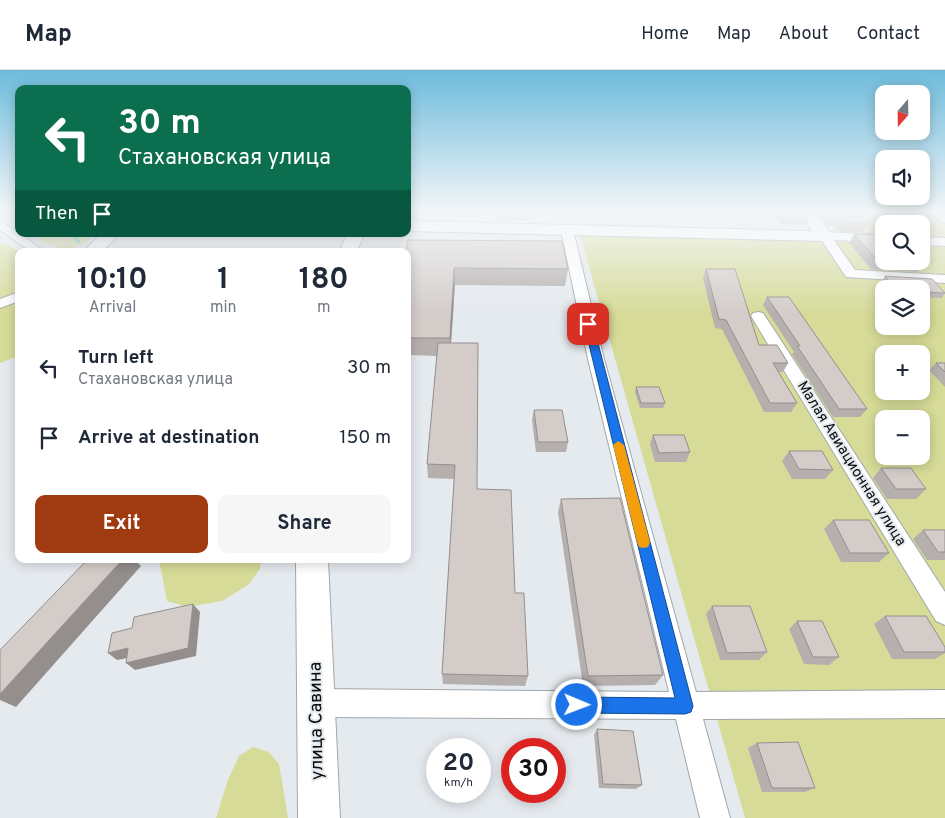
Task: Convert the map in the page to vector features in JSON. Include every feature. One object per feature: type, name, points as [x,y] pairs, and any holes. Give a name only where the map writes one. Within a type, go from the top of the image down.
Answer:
[{"type":"street","points":[[571,246],[596,359],[715,818]]},
{"type":"street","points":[[832,246],[851,274],[945,279]]},
{"type":"street","points":[[0,304],[15,298]]},
{"type":"street","name":"Малая Авиационная улица","points":[[758,316],[945,613]]},
{"type":"street","points":[[295,563],[315,624]]},
{"type":"street","name":"улица Савина","points":[[312,563],[319,818]]},
{"type":"street","points":[[317,703],[685,706],[945,704]]},
{"type":"green space","points":[[0,246],[11,246],[15,249],[15,357],[0,363]]},
{"type":"green space","points":[[53,246],[79,246],[71,248]]},
{"type":"green space","points":[[583,246],[875,246],[875,270],[930,270],[930,246],[945,246],[945,818],[745,818]]},
{"type":"green space","points":[[160,563],[261,563],[260,569],[248,585],[222,601],[188,607],[167,601]]},
{"type":"green space","points":[[253,747],[269,752],[279,764],[288,818],[216,818],[228,780],[239,756]]},
{"type":"building","points":[[407,246],[563,246],[568,269],[454,268],[450,338],[411,338],[411,248],[407,248]]},
{"type":"building","points":[[865,246],[875,246],[875,258]]},
{"type":"building","points":[[706,269],[735,269],[759,345],[777,345],[788,363],[773,363],[797,403],[770,403],[726,320],[719,319]]},
{"type":"building","points":[[885,276],[932,279],[945,293],[930,292],[930,280],[888,280]]},
{"type":"building","points":[[767,297],[789,297],[867,409],[839,409]]},
{"type":"building","points":[[438,343],[478,343],[477,489],[511,490],[515,593],[524,593],[528,676],[442,674],[455,465],[427,464]]},
{"type":"building","points":[[936,363],[945,363],[945,372]]},
{"type":"building","points":[[636,387],[659,387],[665,403],[641,403]]},
{"type":"building","points":[[534,410],[562,410],[568,442],[538,442]]},
{"type":"building","points":[[653,435],[684,435],[690,452],[659,453]]},
{"type":"building","points":[[789,451],[822,451],[833,470],[799,469]]},
{"type":"building","points":[[881,468],[911,468],[926,489],[896,489]]},
{"type":"building","points":[[620,498],[663,675],[588,676],[561,499]]},
{"type":"building","points":[[833,520],[869,520],[889,553],[850,553]]},
{"type":"building","points":[[923,530],[945,530],[945,552],[938,552]]},
{"type":"building","points":[[84,563],[119,563],[0,694],[0,650]]},
{"type":"building","points":[[193,604],[188,648],[126,663],[128,648],[108,653],[112,633],[132,628],[134,617]]},
{"type":"building","points":[[712,606],[750,606],[767,652],[727,653]]},
{"type":"building","points":[[885,616],[926,616],[945,647],[945,652],[904,652]]},
{"type":"building","points":[[797,621],[822,621],[839,657],[813,657]]},
{"type":"building","points":[[597,729],[633,731],[642,785],[603,784]]},
{"type":"building","points":[[798,742],[815,788],[772,788],[757,743]]},
{"type":"slow traffic","points":[[618,445],[643,542]]},
{"type":"route","points":[[577,705],[685,706],[588,324]]}]
